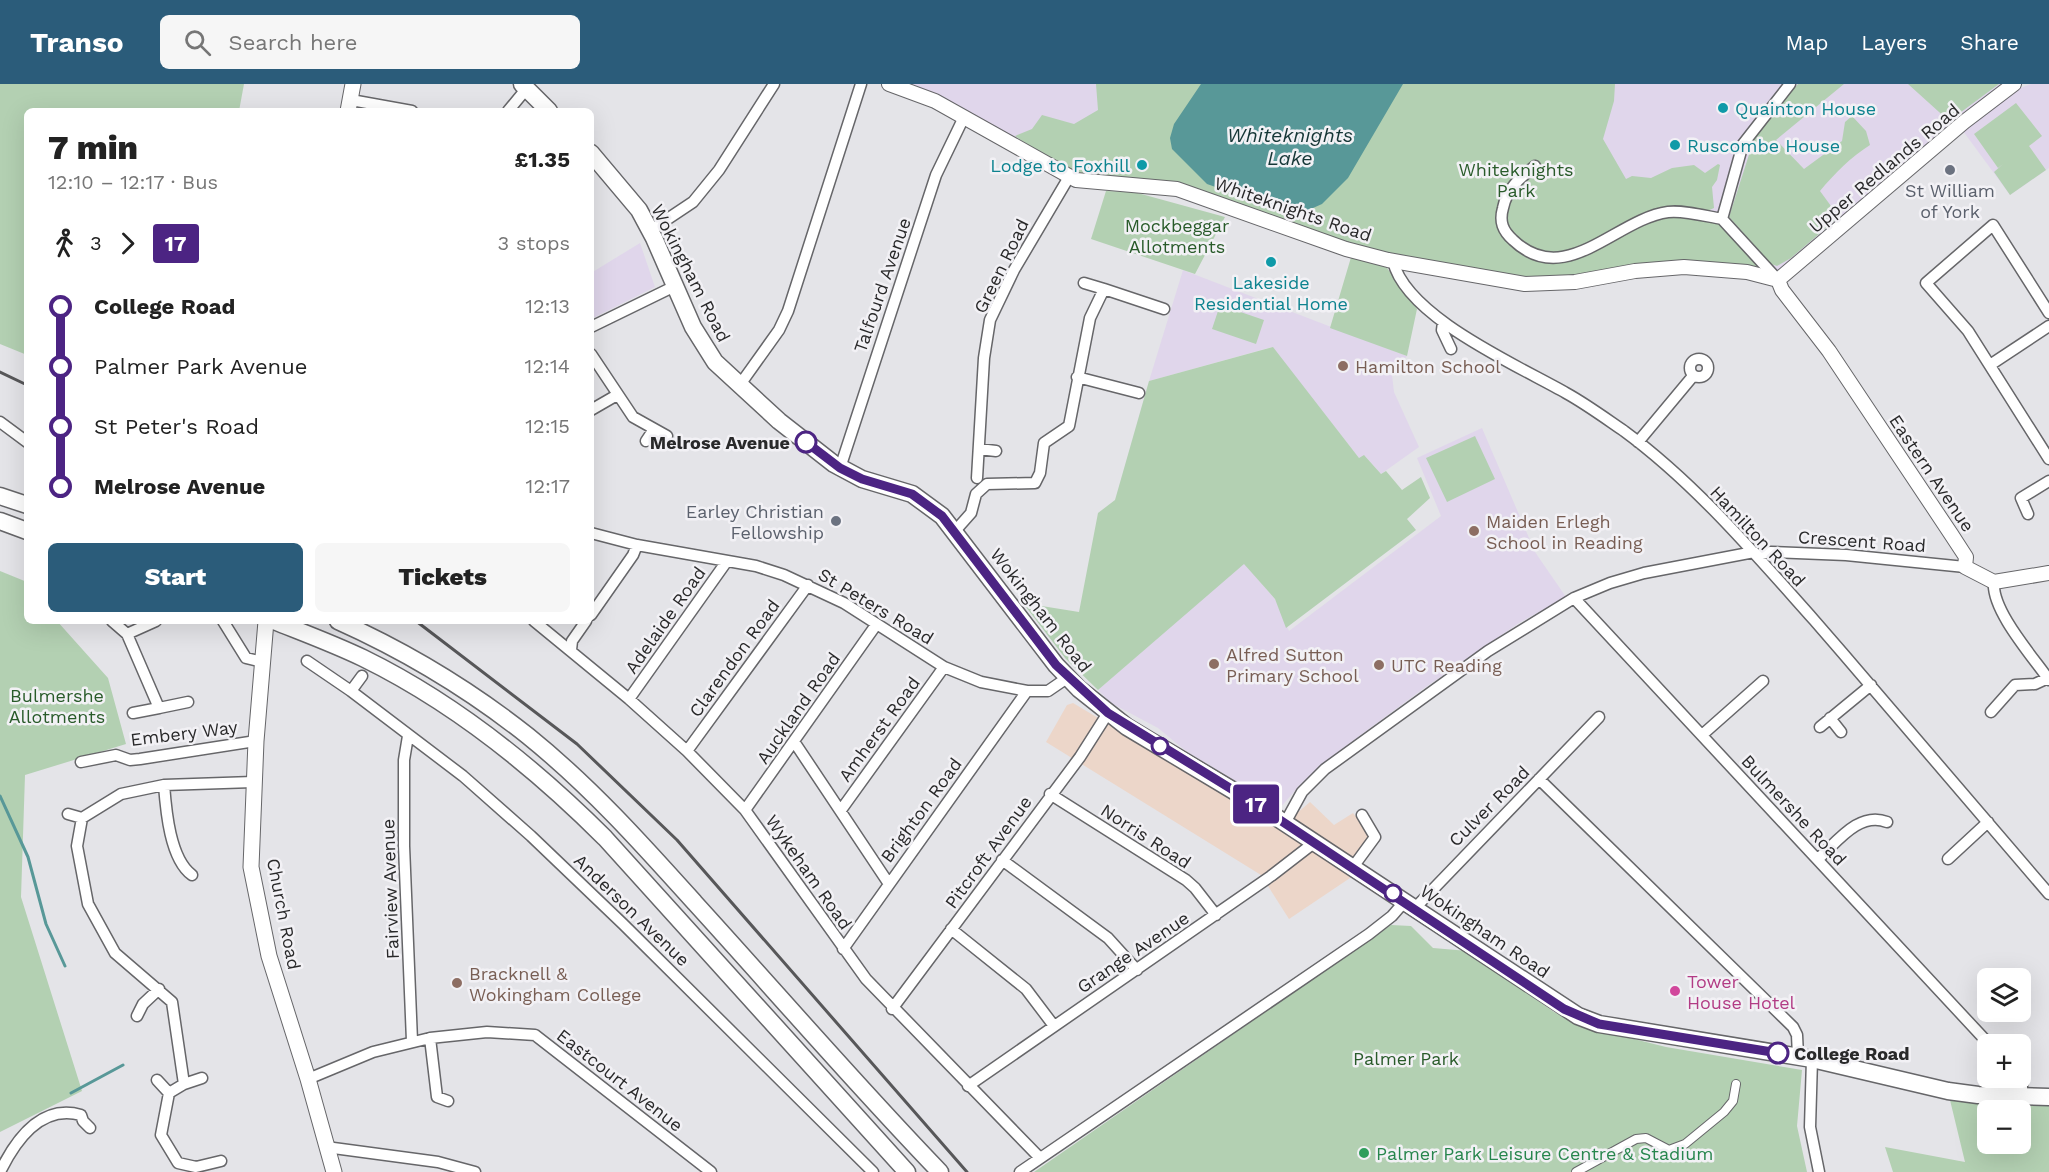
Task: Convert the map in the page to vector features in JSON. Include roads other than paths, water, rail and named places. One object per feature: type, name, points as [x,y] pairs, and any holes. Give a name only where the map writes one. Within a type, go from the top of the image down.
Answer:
[{"type":"main road","points":[[350,106],[353,84]]},
{"type":"main road","points":[[524,86],[546,108]]},
{"type":"main road","name":"Wokingham Road","points":[[594,163],[627,194],[651,230],[693,327],[710,356],[740,386],[840,468],[862,479],[912,494],[932,507],[955,531],[1067,678],[1108,713],[1315,842],[1531,987],[1578,1016],[1599,1024],[1805,1058],[1948,1091],[2049,1097]]},
{"type":"main road","points":[[0,496],[24,505]]},
{"type":"main road","points":[[0,521],[24,530]]},
{"type":"main road","points":[[268,624],[363,658],[434,699],[481,731],[554,789],[604,838],[907,1172]]},
{"type":"main road","name":"Church Road","points":[[268,624],[253,782],[251,867],[269,956],[308,1079],[334,1172]]},
{"type":"main road","points":[[344,624],[393,648],[449,681],[528,736],[573,775],[623,823],[855,1082],[940,1172]]},
{"type":"street","points":[[651,230],[693,202],[719,170],[774,84]]},
{"type":"street","points":[[740,386],[779,330],[788,311],[861,84]]},
{"type":"street","name":"Whiteknights Road","points":[[889,84],[934,101],[1083,183],[1145,184],[1177,189],[1346,249],[1393,261],[1525,284],[1575,282],[1635,271],[1683,267],[1747,272],[1778,280]]},
{"type":"street","points":[[1722,219],[1743,144],[1790,84]]},
{"type":"street","name":"Upper Redlands Road","points":[[1778,280],[1964,123],[2014,84]]},
{"type":"street","points":[[510,108],[524,86]]},
{"type":"street","points":[[350,106],[375,108]]},
{"type":"street","name":"Talfourd Avenue","points":[[840,468],[844,449],[936,175],[964,117]]},
{"type":"street","points":[[1535,166],[1507,194],[1502,224],[1505,232],[1519,245],[1542,257],[1565,256],[1594,247],[1643,218],[1669,212],[1722,219],[1778,280]]},
{"type":"street","name":"Green Road","points":[[977,478],[984,358],[990,320],[1014,270],[1069,177]]},
{"type":"street","points":[[2049,313],[1993,225],[1926,283],[1968,330],[2049,459]]},
{"type":"street","name":"Hamilton Road","points":[[1393,261],[1396,271],[1408,286],[1443,322],[1472,341],[1574,398],[1638,442],[1731,526],[1871,685],[2049,894]]},
{"type":"street","name":"Eastern Avenue","points":[[1778,280],[1782,290],[1829,351],[1966,557],[1965,567]]},
{"type":"street","points":[[1084,283],[1164,309]]},
{"type":"street","points":[[594,326],[675,286]]},
{"type":"street","points":[[955,531],[971,513],[976,494],[987,484],[1035,483],[1040,473],[1044,443],[1070,426],[1077,377],[1090,318],[1104,289]]},
{"type":"street","points":[[1443,322],[1442,330],[1451,349]]},
{"type":"street","points":[[1990,365],[2049,326]]},
{"type":"street","points":[[594,359],[633,417],[667,436]]},
{"type":"street","points":[[1638,442],[1693,376]]},
{"type":"street","points":[[1077,377],[1138,393]]},
{"type":"street","points":[[594,408],[617,395]]},
{"type":"street","points":[[0,422],[24,440]]},
{"type":"street","points":[[646,441],[654,429]]},
{"type":"street","points":[[979,449],[996,451]]},
{"type":"street","points":[[2028,514],[2021,498],[2049,481]]},
{"type":"street","name":"St Peters Road","points":[[594,535],[637,545],[756,566],[808,585],[944,667],[981,682],[1027,692],[1048,691],[1067,678]]},
{"type":"street","points":[[594,611],[633,555],[637,545]]},
{"type":"street","name":"Crescent Road","points":[[1285,823],[1302,792],[1325,769],[1488,651],[1574,598],[1610,583],[1644,573],[1771,552],[1846,555],[1965,567]]},
{"type":"street","name":"Adelaide Road","points":[[629,699],[727,561]]},
{"type":"street","points":[[1965,567],[1994,582],[2049,573]]},
{"type":"street","points":[[1991,712],[2015,685],[2035,684],[2048,679],[1998,605],[1993,591],[1994,582]]},
{"type":"street","name":"Clarendon Road","points":[[687,751],[808,585]]},
{"type":"street","name":"Bulmershe Road","points":[[1574,598],[1980,1034]]},
{"type":"street","points":[[115,624],[127,634],[159,708]]},
{"type":"street","points":[[127,634],[149,624]]},
{"type":"street","points":[[225,624],[246,658],[263,662]]},
{"type":"street","name":"Wykeham Road","points":[[538,624],[629,699],[687,751],[745,810],[843,949],[892,1009],[1029,1148],[1043,1156]]},
{"type":"street","points":[[571,650],[572,642],[584,624]]},
{"type":"street","name":"Auckland Road","points":[[745,810],[876,625]]},
{"type":"street","name":"Anderson Avenue","points":[[307,661],[351,691],[463,776],[539,844],[873,1172]]},
{"type":"street","name":"Amherst Road","points":[[841,810],[944,667]]},
{"type":"street","points":[[351,691],[362,676]]},
{"type":"street","points":[[1701,735],[1763,681]]},
{"type":"street","points":[[1820,727],[1871,685]]},
{"type":"street","name":"Brighton Road","points":[[843,949],[1027,692]]},
{"type":"street","points":[[133,713],[188,702]]},
{"type":"street","name":"Pitcroft Avenue","points":[[892,1009],[1080,756],[1108,713]]},
{"type":"street","name":"Culver Road","points":[[1020,1172],[1410,904],[1539,779],[1599,717]]},
{"type":"street","points":[[1830,718],[1841,732]]},
{"type":"street","name":"Fairview Avenue","points":[[408,736],[404,759],[404,846],[412,1041]]},
{"type":"street","name":"Embery Way","points":[[81,762],[116,755],[130,760],[140,759],[256,741]]},
{"type":"street","points":[[795,742],[889,884]]},
{"type":"street","points":[[1539,779],[1792,1027],[1805,1058],[1810,1127],[1819,1172]]},
{"type":"street","points":[[68,814],[82,818],[121,794],[164,785],[253,782]]},
{"type":"street","points":[[164,785],[166,817],[181,873],[192,875]]},
{"type":"street","name":"Norris Road","points":[[1050,794],[1186,880],[1216,915]]},
{"type":"street","points":[[1353,867],[1375,837],[1362,815]]},
{"type":"street","points":[[1818,859],[1862,820],[1875,817],[1887,822]]},
{"type":"street","points":[[82,818],[77,846],[88,904],[115,953],[172,1002],[184,1084]]},
{"type":"street","points":[[1948,859],[1956,847],[1988,822]]},
{"type":"street","name":"Grange Avenue","points":[[968,1086],[1216,915],[1315,842]]},
{"type":"street","points":[[1002,860],[1108,938],[1137,970]]},
{"type":"street","points":[[951,929],[1026,989],[1054,1026]]},
{"type":"street","points":[[137,1016],[143,1004],[159,989]]},
{"type":"street","name":"Eastcourt Avenue","points":[[308,1079],[373,1053],[412,1041],[487,1032],[535,1035],[711,1172]]},
{"type":"street","points":[[430,1038],[437,1097],[448,1101]]},
{"type":"street","points":[[202,1078],[184,1084],[169,1093],[161,1135],[178,1163],[196,1167],[215,1166]]},
{"type":"street","points":[[157,1080],[169,1093]]},
{"type":"street","points":[[1576,1172],[1636,1138],[1646,1138],[1667,1153],[1685,1144],[1724,1112],[1733,1101],[1736,1084]]},
{"type":"street","points":[[2022,1088],[2022,1097]]},
{"type":"street","points":[[1,1167],[33,1125],[48,1114],[67,1111],[87,1114],[82,1121],[90,1128]]},
{"type":"street","points":[[326,1147],[438,1162],[475,1172]]},
{"type":"water","name":"Whiteknights Lake","points":[[1201,84],[1403,84],[1348,178],[1322,204],[1304,212],[1300,217],[1207,184],[1172,149],[1170,138],[1174,124]]},
{"type":"waterway","points":[[0,796],[28,857],[46,924],[65,966]]},
{"type":"waterway","points":[[71,1093],[123,1065]]},
{"type":"railway","points":[[0,372],[24,384]]},
{"type":"railway","points":[[420,624],[577,744],[677,840],[967,1172]]},
{"type":"place","name":"Quainton House","points":[[1723,108]]},
{"type":"place","name":"Ruscombe House","points":[[1675,145]]},
{"type":"place","name":"Lodge to Foxhill","points":[[1142,165]]},
{"type":"place","name":"St William of York","points":[[1950,170]]},
{"type":"place","name":"Lakeside Residential Home","points":[[1271,262]]},
{"type":"place","name":"Hamilton School","points":[[1343,366]]},
{"type":"place","name":"Melrose Avenue","points":[[806,442]]},
{"type":"place","name":"Earley Christian Fellowship","points":[[836,521]]},
{"type":"place","name":"Maiden Erlegh School in Reading","points":[[1474,531]]},
{"type":"place","name":"Alfred Sutton Primary School","points":[[1214,664]]},
{"type":"place","name":"UTC Reading","points":[[1379,665]]},
{"type":"place","name":"Bracknell & Wokingham College","points":[[457,983]]},
{"type":"place","name":"Tower House Hotel","points":[[1675,991]]},
{"type":"place","name":"College Road","points":[[1778,1053]]},
{"type":"place","name":"Palmer Park Leisure Centre & Stadium","points":[[1364,1153]]},
{"type":"park label","name":"Whiteknights Park","points":[[1516,179]]},
{"type":"park label","name":"Mockbeggar Allotments","points":[[1177,235]]},
{"type":"park label","name":"Bulmershe Allotments","points":[[57,705]]},
{"type":"park label","name":"Palmer Park","points":[[1406,1058]]}]
